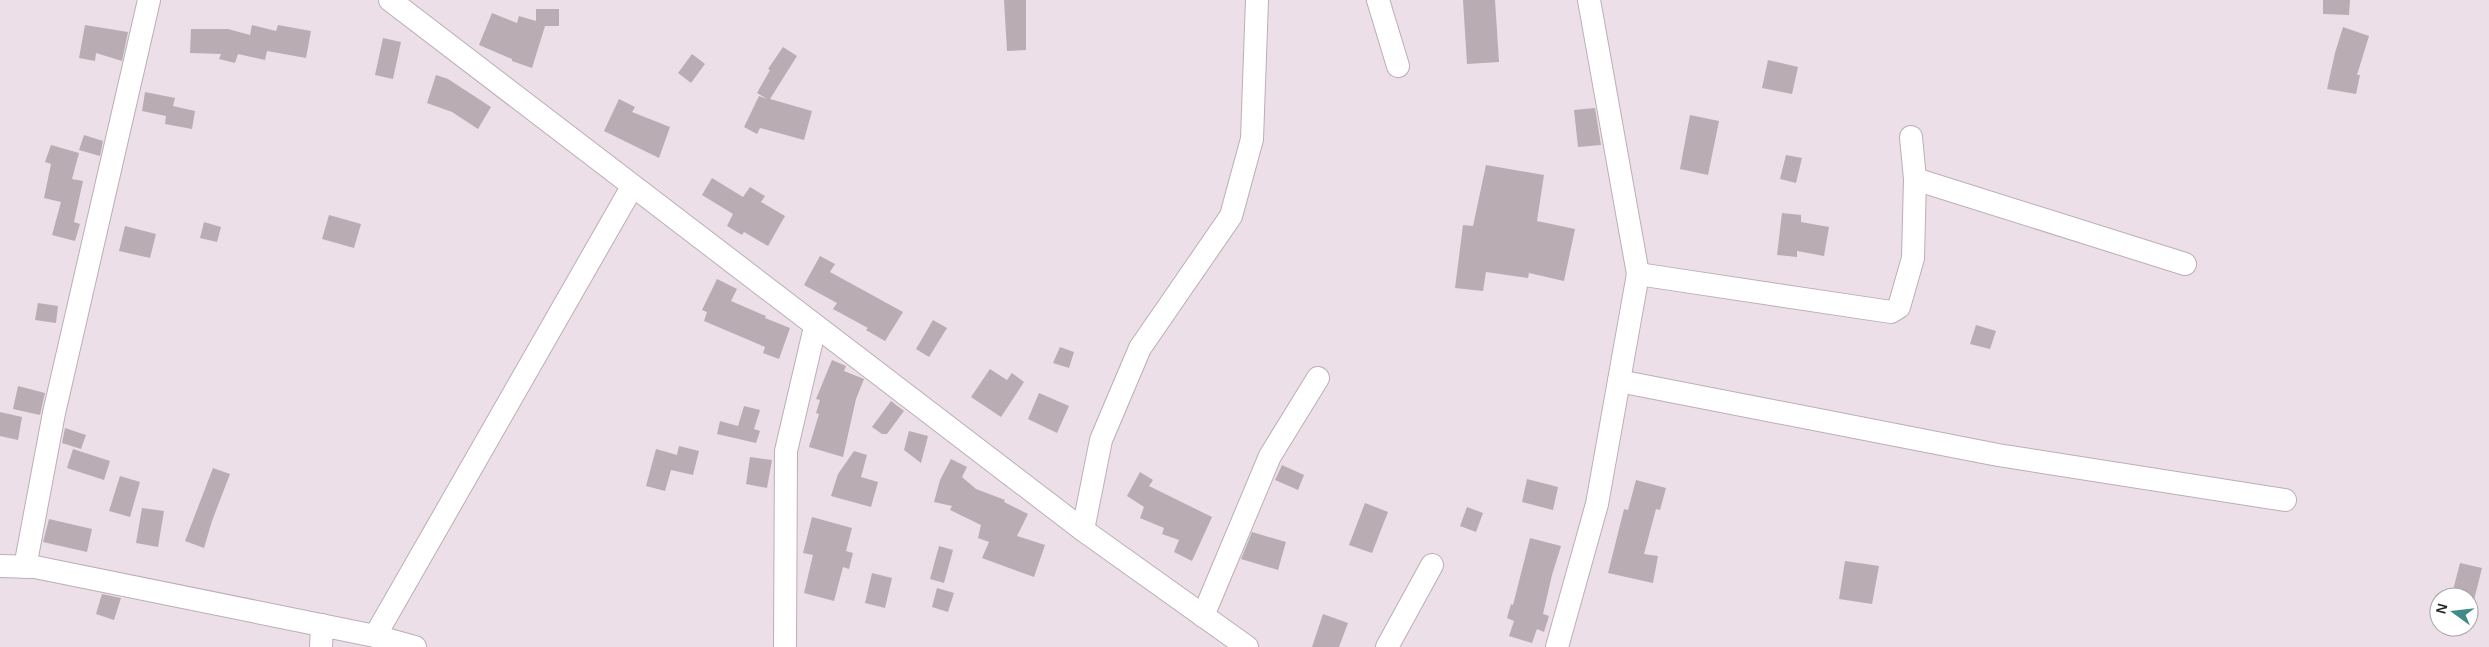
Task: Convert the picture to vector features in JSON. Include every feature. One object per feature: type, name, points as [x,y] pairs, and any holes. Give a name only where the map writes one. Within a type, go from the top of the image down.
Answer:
[{"type":"street","points":[[25,567],[56,404],[149,0]]},
{"type":"street","points":[[390,0],[815,327],[1083,530],[1247,647]]},
{"type":"street","points":[[1083,530],[1101,440],[1140,348],[1230,216],[1252,139],[1257,0]]},
{"type":"street","points":[[1378,0],[1398,66]]},
{"type":"street","points":[[1557,647],[1597,504],[1638,274],[1589,0]]},
{"type":"street","points":[[1638,274],[1891,312],[1899,307],[1913,258],[1915,179],[1911,137]]},
{"type":"street","points":[[1915,179],[2185,264]]},
{"type":"street","points":[[375,636],[632,187]]},
{"type":"street","points":[[785,647],[786,451],[815,327]]},
{"type":"street","points":[[1203,616],[1270,456],[1318,378]]},
{"type":"street","points":[[1619,381],[1998,456],[2285,500]]},
{"type":"street","points":[[1387,647],[1432,565]]},
{"type":"street","points":[[0,566],[35,567],[321,636],[375,636],[415,647]]},
{"type":"building","points":[[1004,0],[1026,0],[1026,50],[1007,51]]},
{"type":"building","points":[[1463,0],[1495,0],[1499,62],[1467,64]]},
{"type":"building","points":[[2323,0],[2350,0],[2349,15],[2323,14]]},
{"type":"building","points":[[536,9],[559,9],[559,26],[545,26],[532,68],[512,61],[512,59],[479,45],[492,13],[517,23],[519,16],[536,21]]},
{"type":"building","points":[[85,25],[128,32],[122,61],[96,53],[95,61],[79,58]]},
{"type":"building","points":[[252,25],[276,31],[278,25],[311,31],[306,58],[267,51],[265,60],[238,54],[235,63],[219,59],[221,54],[190,53],[191,29],[228,29],[250,35]]},
{"type":"building","points":[[2343,27],[2369,36],[2357,75],[2360,75],[2356,94],[2327,89]]},
{"type":"building","points":[[383,38],[401,42],[393,79],[375,75]]},
{"type":"building","points":[[783,47],[797,56],[770,99],[812,111],[804,140],[760,128],[757,134],[744,127],[759,96],[767,99],[757,93],[770,70],[768,69]]},
{"type":"building","points":[[692,54],[705,64],[691,83],[678,73]]},
{"type":"building","points":[[1768,60],[1798,67],[1792,94],[1762,88]]},
{"type":"building","points":[[436,75],[448,79],[491,107],[478,129],[452,112],[427,103]]},
{"type":"building","points":[[145,92],[175,98],[173,106],[195,111],[192,129],[165,124],[166,116],[142,111]]},
{"type":"building","points":[[619,99],[635,107],[632,112],[670,127],[659,158],[604,131]]},
{"type":"building","points":[[1595,108],[1601,145],[1578,147],[1574,110]]},
{"type":"building","points":[[1690,115],[1719,121],[1708,175],[1680,169]]},
{"type":"building","points":[[84,135],[103,141],[100,156],[79,150]]},
{"type":"building","points":[[51,145],[79,153],[72,179],[83,181],[74,222],[80,224],[75,241],[52,235],[61,202],[44,198],[51,164],[45,162]]},
{"type":"building","points":[[1786,155],[1802,158],[1796,183],[1780,179]]},
{"type":"building","points":[[1486,165],[1544,175],[1537,221],[1575,229],[1564,281],[1529,273],[1528,278],[1486,272],[1483,291],[1455,288],[1463,225],[1473,226]]},
{"type":"building","points":[[712,178],[743,197],[750,187],[765,196],[761,202],[785,216],[768,246],[744,232],[742,235],[727,226],[733,214],[702,195]]},
{"type":"building","points":[[1782,213],[1801,215],[1801,222],[1829,227],[1824,256],[1797,251],[1797,257],[1777,255]]},
{"type":"building","points":[[329,215],[361,224],[354,248],[322,239]]},
{"type":"building","points":[[204,222],[221,227],[217,242],[200,238]]},
{"type":"building","points":[[125,226],[156,234],[150,258],[119,251]]},
{"type":"building","points":[[820,256],[835,264],[830,272],[903,312],[885,341],[866,330],[868,328],[833,309],[837,303],[804,285]]},
{"type":"building","points":[[717,279],[737,289],[731,301],[790,328],[779,359],[763,353],[765,347],[704,321],[707,312],[702,310]]},
{"type":"building","points":[[38,303],[58,306],[56,323],[35,320]]},
{"type":"building","points":[[933,320],[947,328],[929,357],[916,349]]},
{"type":"building","points":[[1976,325],[1996,331],[1990,349],[1970,344]]},
{"type":"building","points":[[1060,347],[1074,352],[1069,368],[1053,363]]},
{"type":"building","points":[[832,360],[846,366],[844,371],[864,379],[856,399],[843,457],[809,447],[819,414],[816,413],[820,400],[816,399]]},
{"type":"building","points":[[990,369],[1007,380],[1012,373],[1024,382],[1001,417],[971,397]]},
{"type":"building","points":[[18,386],[45,393],[40,415],[13,409]]},
{"type":"building","points":[[1039,393],[1069,406],[1057,433],[1028,419]]},
{"type":"building","points":[[891,401],[904,411],[887,434],[882,434],[872,427]]},
{"type":"building","points":[[744,406],[760,410],[754,429],[760,431],[756,443],[717,434],[720,421],[738,426]]},
{"type":"building","points":[[0,412],[22,417],[18,440],[0,436]]},
{"type":"building","points":[[65,428],[86,435],[81,449],[62,443]]},
{"type":"building","points":[[909,431],[928,436],[921,463],[904,450]]},
{"type":"building","points":[[679,446],[699,451],[693,475],[671,470],[665,491],[646,486],[656,449],[677,455]]},
{"type":"building","points":[[73,449],[110,461],[104,480],[67,468]]},
{"type":"building","points":[[854,451],[867,455],[861,477],[878,482],[871,507],[831,496],[838,474]]},
{"type":"building","points":[[750,457],[772,460],[767,488],[746,484]]},
{"type":"building","points":[[951,459],[967,467],[962,477],[976,489],[1005,500],[1004,502],[1028,514],[1017,536],[1045,545],[1034,577],[982,558],[989,542],[978,538],[981,525],[950,510],[952,506],[934,502],[940,480]]},
{"type":"building","points":[[1282,465],[1304,475],[1298,490],[1275,480]]},
{"type":"building","points":[[213,468],[230,474],[204,548],[185,541]]},
{"type":"building","points":[[1140,472],[1153,480],[1149,486],[1212,517],[1192,561],[1174,552],[1179,540],[1162,534],[1164,528],[1140,518],[1144,507],[1127,496]]},
{"type":"building","points":[[120,476],[140,482],[130,517],[109,511]]},
{"type":"building","points":[[1527,479],[1558,487],[1553,510],[1522,502]]},
{"type":"building","points":[[1636,480],[1666,488],[1660,510],[1656,509],[1644,554],[1658,556],[1653,583],[1608,573],[1624,509],[1628,510]]},
{"type":"building","points":[[1365,503],[1388,512],[1372,553],[1349,545]]},
{"type":"building","points":[[1467,507],[1483,513],[1476,532],[1460,526]]},
{"type":"building","points":[[142,508],[164,511],[158,547],[136,543]]},
{"type":"building","points":[[812,517],[852,528],[846,551],[853,553],[849,569],[843,567],[834,601],[804,593],[813,555],[803,553]]},
{"type":"building","points":[[49,519],[92,529],[87,552],[43,542]]},
{"type":"building","points":[[1252,532],[1286,542],[1278,570],[1241,559]]},
{"type":"building","points":[[1530,538],[1561,546],[1543,614],[1549,616],[1544,632],[1537,629],[1532,643],[1509,636],[1514,621],[1507,618],[1511,604],[1513,605]]},
{"type":"building","points":[[939,546],[953,550],[944,583],[930,579]]},
{"type":"building","points":[[1845,561],[1879,566],[1872,604],[1839,599]]},
{"type":"building","points":[[2460,563],[2482,568],[2477,587],[2454,587]]},
{"type":"building","points":[[872,573],[892,578],[885,608],[865,603]]},
{"type":"building","points":[[937,588],[954,593],[948,612],[932,607]]},
{"type":"building","points":[[102,594],[121,598],[114,620],[96,614]]},
{"type":"building","points":[[1323,614],[1348,623],[1339,647],[1312,647]]}]
